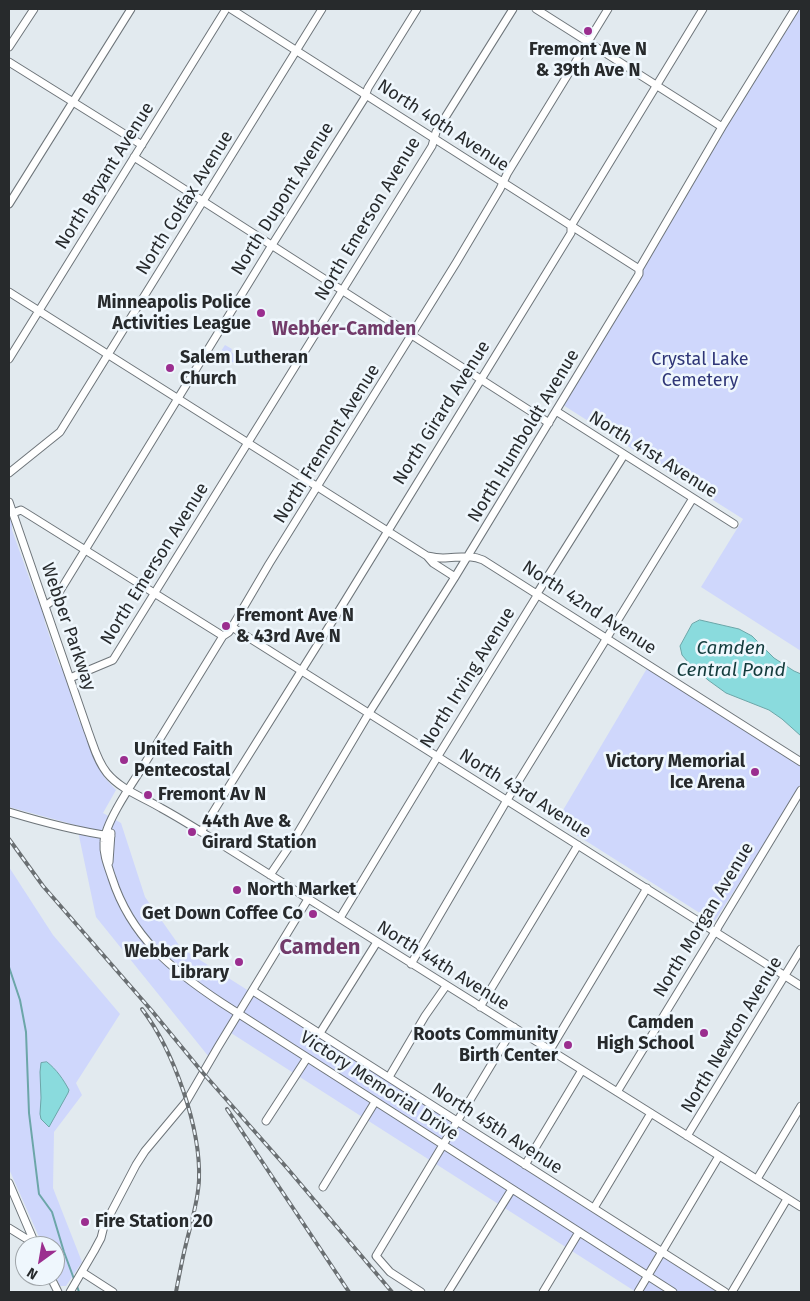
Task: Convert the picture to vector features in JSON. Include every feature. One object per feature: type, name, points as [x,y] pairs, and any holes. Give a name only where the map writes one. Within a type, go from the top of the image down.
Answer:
[{"type":"street","points":[[9,47],[34,9]]},
{"type":"street","points":[[9,204],[131,9]]},
{"type":"street","name":"North Bryant Avenue","points":[[9,359],[226,9]]},
{"type":"street","name":"North 40th Avenue","points":[[231,9],[639,269]]},
{"type":"street","name":"North Colfax Avenue","points":[[9,473],[60,432],[322,9]]},
{"type":"street","name":"North Dupont Avenue","points":[[45,606],[55,600],[417,9]]},
{"type":"street","name":"North Emerson Avenue","points":[[70,678],[113,660],[432,146],[436,132],[513,9]]},
{"type":"street","points":[[536,9],[722,127]]},
{"type":"street","name":"North Fremont Avenue","points":[[114,815],[412,335],[507,174],[608,9]]},
{"type":"street","name":"North Girard Avenue","points":[[201,832],[571,233],[571,226],[703,9]]},
{"type":"street","name":"North Humboldt Avenue","points":[[270,875],[293,841],[369,713],[468,556],[640,274],[639,269],[722,127],[795,9]]},
{"type":"street","points":[[9,62],[142,145]]},
{"type":"street","points":[[134,157],[549,423]]},
{"type":"street","name":"North 42nd Avenue","points":[[9,292],[318,486],[427,556],[433,563],[455,577]]},
{"type":"street","name":"North 41st Avenue","points":[[556,411],[734,524]]},
{"type":"street","name":"North Irving Avenue","points":[[340,918],[540,588],[624,455]]},
{"type":"street","points":[[411,964],[507,800],[693,498]]},
{"type":"street","name":"Webber Parkway","points":[[9,502],[100,761]]},
{"type":"street","points":[[12,512],[22,510],[224,636]]},
{"type":"street","name":"North 42nd Avenue","points":[[427,556],[441,558],[468,556],[483,560],[801,762]]},
{"type":"street","name":"North 43rd Avenue","points":[[232,627],[801,986]]},
{"type":"street","name":"North 44th Avenue","points":[[100,761],[112,779],[128,790],[160,807],[340,918],[801,1207]]},
{"type":"street","name":"North Morgan Avenue","points":[[617,1092],[801,790]]},
{"type":"street","points":[[9,812],[42,822],[108,836]]},
{"type":"street","name":"Victory Memorial Drive","points":[[114,815],[104,852],[121,902],[138,931],[175,970],[211,996],[673,1292]]},
{"type":"street","points":[[480,1007],[578,844]]},
{"type":"street","points":[[550,1050],[647,888]]},
{"type":"street","points":[[71,1291],[101,1238],[104,1226],[136,1164],[186,1102],[308,899]]},
{"type":"street","points":[[320,1033],[377,942]]},
{"type":"street","name":"North Newton Avenue","points":[[687,1136],[801,949]]},
{"type":"street","points":[[389,1077],[425,1016],[446,986]]},
{"type":"street","name":"North 45th Avenue","points":[[253,991],[725,1292]]},
{"type":"street","points":[[421,1292],[390,1272],[376,1256],[514,1027]]},
{"type":"street","points":[[266,1122],[307,1058]]},
{"type":"street","points":[[526,1164],[582,1070]]},
{"type":"street","points":[[323,1187],[375,1102]]},
{"type":"street","points":[[757,1179],[801,1106]]},
{"type":"street","points":[[594,1208],[651,1113]]},
{"type":"street","points":[[638,1292],[720,1156]]},
{"type":"street","points":[[9,1183],[32,1236]]},
{"type":"street","points":[[448,1292],[512,1189]]},
{"type":"street","points":[[732,1292],[788,1199]]},
{"type":"street","points":[[543,1292],[580,1232]]},
{"type":"street","points":[[81,1274],[113,1292]]},
{"type":"green space","name":"Crystal Lake Cemetery","points":[[796,9],[801,9],[801,651],[701,587],[743,519],[563,405]]},
{"type":"green space","points":[[225,345],[238,356],[234,363],[219,354]]},
{"type":"green space","points":[[9,514],[12,530],[35,594],[42,608],[45,623],[59,664],[63,669],[79,721],[82,724],[97,765],[116,790],[103,813],[121,823],[145,897],[181,948],[456,1122],[523,1168],[717,1292],[636,1292],[231,1033],[213,1062],[96,917],[79,836],[79,826],[9,807]]},
{"type":"green space","points":[[649,665],[801,763],[801,788],[714,922],[556,822]]},
{"type":"green space","points":[[9,867],[53,935],[120,1014],[76,1083],[82,1095],[54,1132],[53,1188],[82,1262],[66,1286],[65,1236],[39,1236],[9,1169]]},
{"type":"water","name":"Camden Central Pond","points":[[700,620],[739,629],[752,636],[774,658],[801,674],[801,736],[769,710],[726,693],[688,662],[682,655],[680,646],[692,624]]},
{"type":"water","points":[[47,1062],[60,1075],[69,1090],[49,1127],[41,1119],[40,1114],[41,1063]]},
{"type":"waterway","points":[[9,967],[20,1000],[26,1032],[29,1113],[39,1194],[52,1212],[74,1279]]},
{"type":"waterway","points":[[77,1286],[79,1292]]},
{"type":"railway","points":[[9,839],[43,886],[392,1292]]},
{"type":"railway","points":[[142,1009],[154,1026],[175,1068],[190,1114],[198,1159],[199,1180],[197,1196],[176,1292]]},
{"type":"railway","points":[[227,1109],[349,1292]]},
{"type":"place","name":"Fremont Ave N & 39th Ave N","points":[[588,31]]},
{"type":"place","name":"Minneapolis Police Activities League","points":[[261,313]]},
{"type":"place","name":"Salem Lutheran Church","points":[[170,368]]},
{"type":"place","name":"Fremont Ave N & 43rd Ave N","points":[[226,626]]},
{"type":"place","name":"United Faith Pentecostal","points":[[124,760]]},
{"type":"place","name":"Victory Memorial Ice Arena","points":[[755,772]]},
{"type":"place","name":"Fremont Av N","points":[[148,795]]},
{"type":"place","name":"44th Ave & Girard Station","points":[[192,832]]},
{"type":"place","name":"North Market","points":[[237,890]]},
{"type":"place","name":"Get Down Coffee Co","points":[[313,914]]},
{"type":"place","name":"Webber Park Library","points":[[239,962]]},
{"type":"place","name":"Camden High School","points":[[704,1033]]},
{"type":"place","name":"Roots Community Birth Center","points":[[568,1045]]},
{"type":"place","name":"Fire Station 20","points":[[85,1222]]},
{"type":"district","name":"Webber-Camden","points":[[344,330]]},
{"type":"district","name":"Camden","points":[[320,948]]}]
